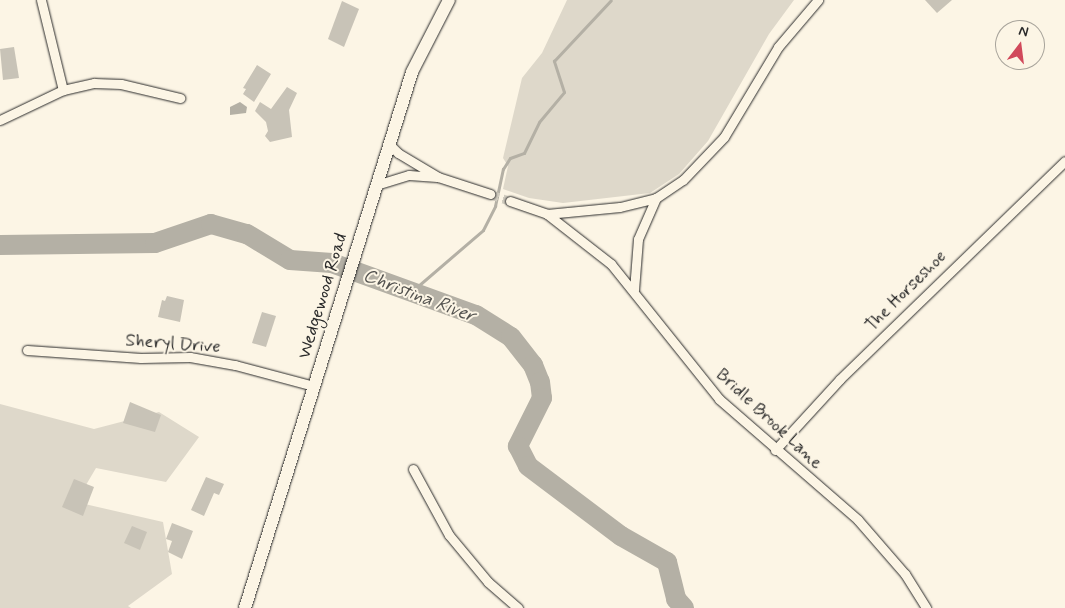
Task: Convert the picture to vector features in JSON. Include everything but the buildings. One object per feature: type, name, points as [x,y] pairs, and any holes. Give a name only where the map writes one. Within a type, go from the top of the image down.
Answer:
[{"type":"street","points":[[41,0],[63,90]]},
{"type":"street","name":"Wedgewood Road","points":[[245,608],[412,72],[449,0]]},
{"type":"street","points":[[510,201],[547,214],[620,207],[656,198],[683,180],[724,137],[778,47],[818,0]]},
{"type":"street","points":[[0,120],[63,90],[94,83],[121,84],[180,98]]},
{"type":"street","points":[[389,144],[398,153],[438,177],[490,194]]},
{"type":"street","name":"The Horseshoe","points":[[775,450],[862,357],[1065,161]]},
{"type":"street","points":[[376,185],[408,175],[438,177]]},
{"type":"street","points":[[634,290],[638,239],[656,198]]},
{"type":"street","name":"Bridle Brook Lane","points":[[547,214],[591,245],[634,290],[719,399],[775,450],[858,520],[905,574],[926,608]]},
{"type":"street","name":"Sheryl Drive","points":[[27,350],[141,358],[190,357],[235,365],[314,386]]},
{"type":"street","points":[[413,469],[449,535],[488,582],[518,608]]},
{"type":"shaded area","points":[[567,0],[794,0],[769,34],[708,141],[679,174],[650,193],[563,203],[529,198],[503,189],[508,166],[503,158],[522,78],[542,53]]},
{"type":"shaded area","points":[[240,102],[247,107],[246,113],[230,115],[230,107]]},
{"type":"shaded area","points":[[0,404],[94,429],[159,412],[199,437],[166,482],[96,468],[76,502],[163,522],[172,574],[128,606],[131,608],[0,608]]},
{"type":"waterway","points":[[411,292],[483,230],[495,206],[503,169],[510,158],[524,153],[539,122],[564,92],[554,61],[611,0]]},
{"type":"waterway","name":"Christina River","points":[[0,245],[155,243],[211,224],[247,234],[290,260],[332,263],[476,315],[511,337],[533,365],[540,382],[542,398],[518,446],[528,466],[621,536],[667,562],[676,599],[684,608]]},
{"type":"tunnel","points":[[490,194],[510,201]]}]
